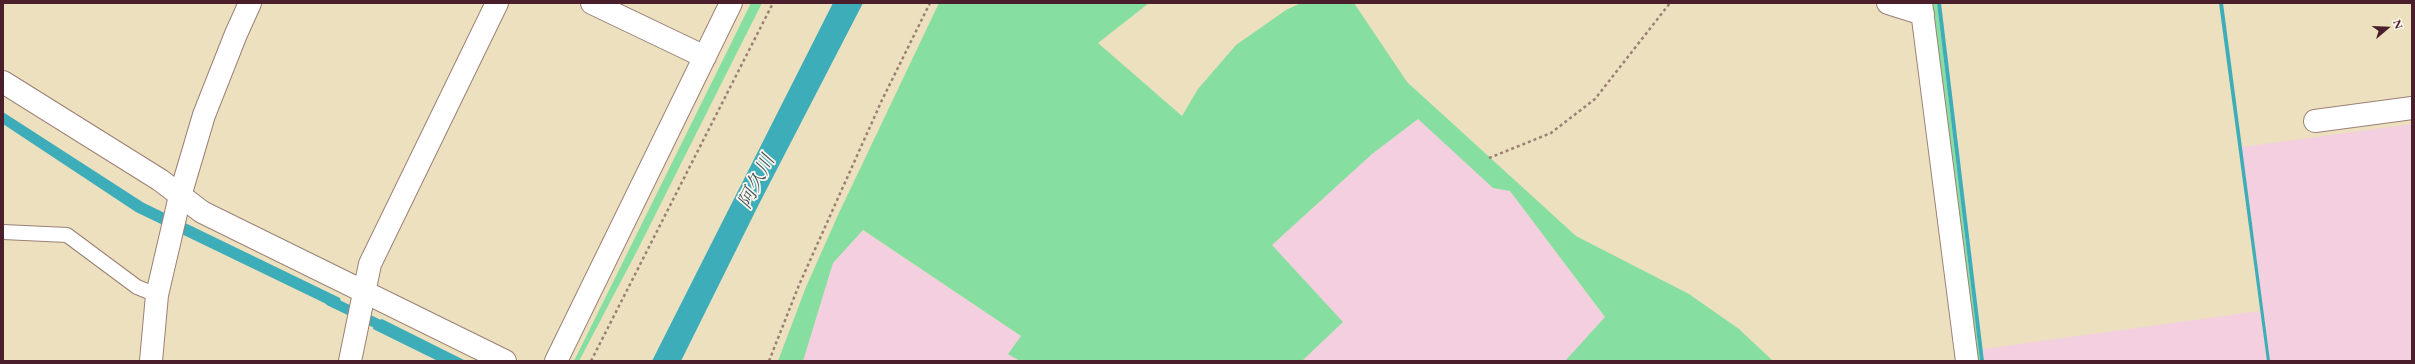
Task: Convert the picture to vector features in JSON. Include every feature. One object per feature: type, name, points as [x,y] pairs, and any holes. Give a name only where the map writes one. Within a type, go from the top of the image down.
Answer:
[{"type":"street","points":[[151,361],[157,296],[180,196],[204,115],[250,3]]},
{"type":"street","points":[[350,361],[370,264],[497,3]]},
{"type":"street","points":[[592,3],[704,57]]},
{"type":"street","points":[[556,361],[731,3]]},
{"type":"street","points":[[1888,3],[1922,8],[1967,361]]},
{"type":"street","points":[[3,82],[160,180],[202,212],[505,361]]},
{"type":"street","points":[[2315,121],[2412,108]]},
{"type":"lane","points":[[3,232],[67,235],[137,287],[157,296]]},
{"type":"path","points":[[591,361],[773,3]]},
{"type":"path","points":[[769,361],[799,285],[882,100],[930,3]]},
{"type":"path","points":[[1489,158],[1551,133],[1595,99],[1670,3]]},
{"type":"shaded area","points":[[1418,119],[1493,188],[1510,191],[1605,318],[1565,361],[1302,361],[1343,322],[1272,245],[1372,154]]},
{"type":"shaded area","points":[[2412,124],[2412,361],[2270,361],[2242,147]]},
{"type":"shaded area","points":[[862,230],[1021,336],[1008,354],[1020,361],[803,361],[833,263]]},
{"type":"shaded area","points":[[2260,311],[2267,361],[1984,361],[1983,349]]},
{"type":"green space","points":[[751,3],[762,3],[637,251],[579,361],[574,361]]},
{"type":"green space","points":[[939,3],[1149,3],[1098,43],[1182,116],[1198,89],[1236,45],[1286,10],[1301,3],[1354,3],[1407,82],[1576,236],[1689,294],[1739,329],[1773,361],[1565,361],[1605,317],[1510,191],[1493,188],[1418,119],[1372,154],[1272,245],[1343,322],[1302,361],[1020,361],[1008,354],[1021,336],[863,230],[833,263],[803,361],[778,361],[806,287],[838,215]]},
{"type":"green space","points":[[1931,3],[1937,3],[1980,361],[1978,361]]},
{"type":"water","name":"阿久川","points":[[833,3],[863,3],[759,204],[681,361],[652,361]]},
{"type":"water","points":[[1937,3],[1941,3],[1984,361],[1980,361]]},
{"type":"water","points":[[2219,3],[2223,3],[2270,361],[2267,361]]},
{"type":"water","points":[[3,112],[144,203],[340,298],[343,312],[136,212],[3,124]]},
{"type":"water","points":[[382,319],[466,361],[438,361],[373,329],[375,322]]},
{"type":"waterway","points":[[330,301],[386,328]]}]
